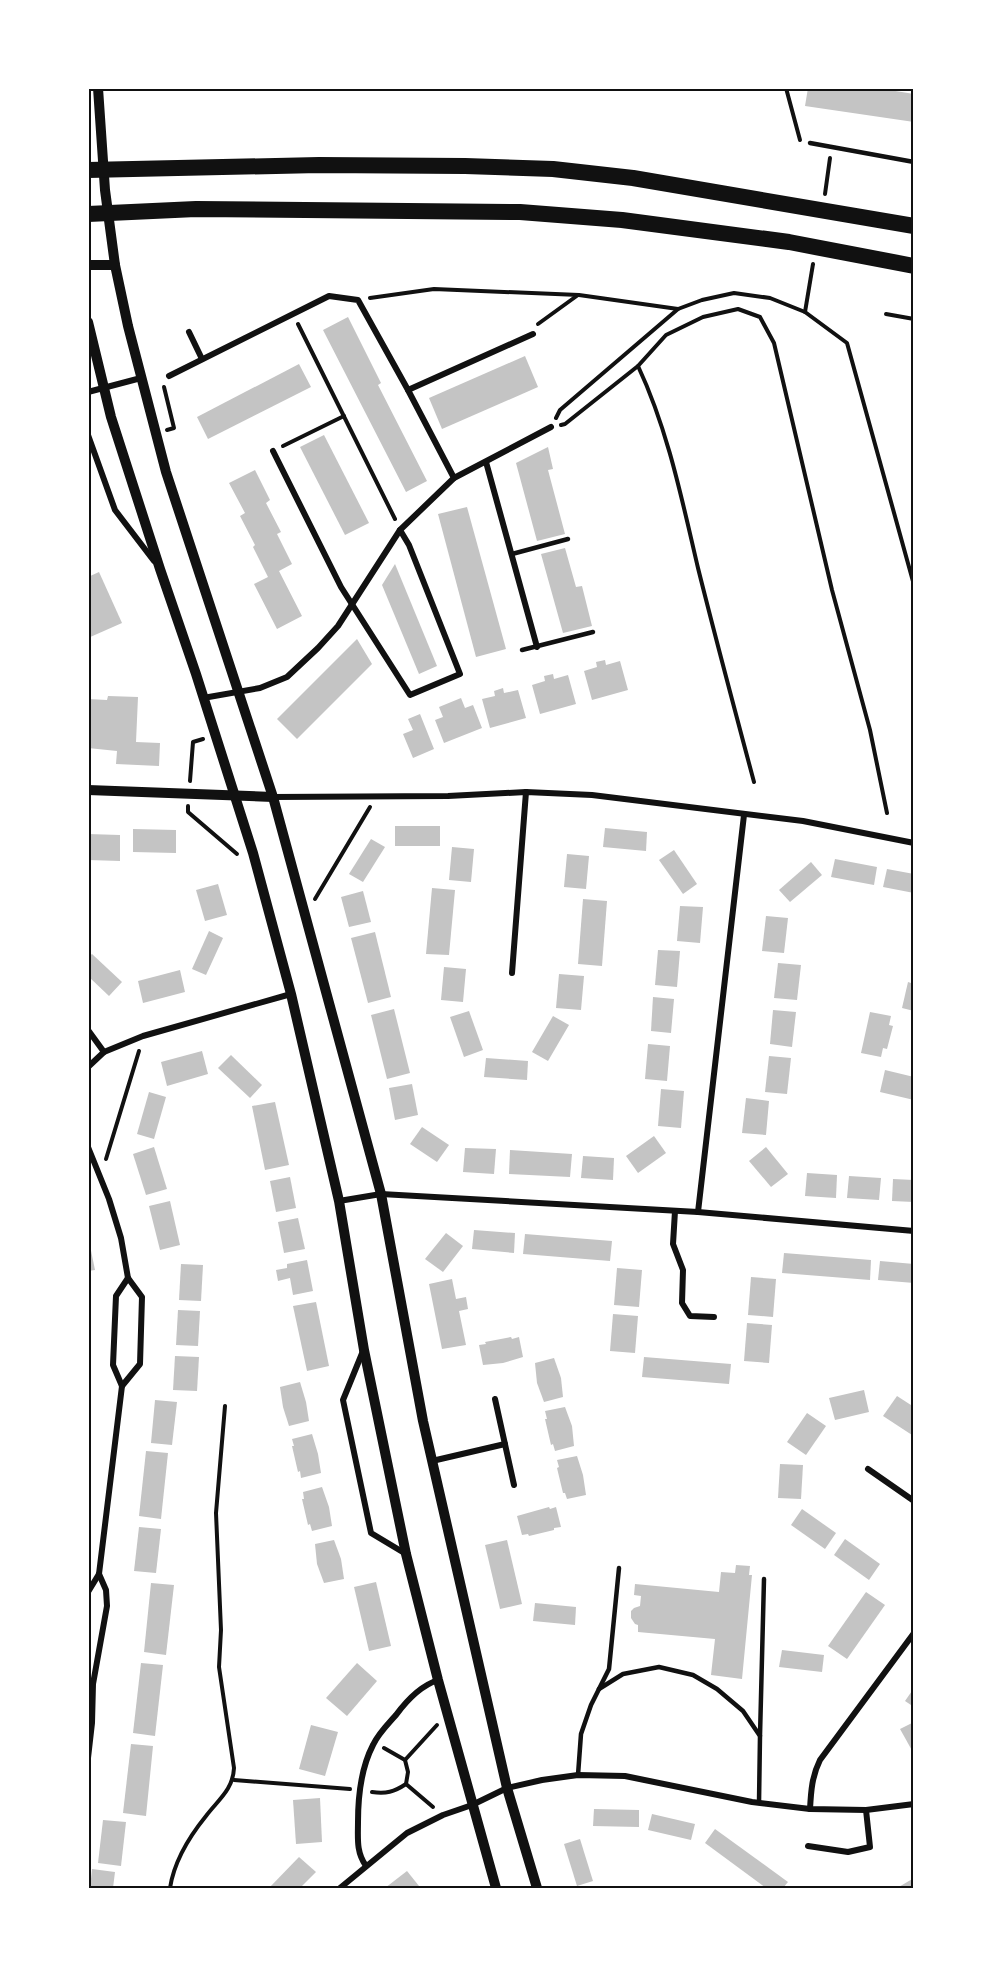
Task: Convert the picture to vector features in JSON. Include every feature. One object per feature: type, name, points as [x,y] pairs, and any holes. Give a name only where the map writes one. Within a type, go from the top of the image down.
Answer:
[{"type":"highway","points":[[88,170],[191,166],[454,166],[553,169],[633,178],[914,226]]},
{"type":"highway","points":[[88,214],[196,209],[520,212],[622,220],[789,242],[914,266]]},
{"type":"street","points":[[98,88],[105,190],[115,265],[141,378],[166,472],[273,797],[381,1194],[423,1421],[507,1788],[537,1888]]},
{"type":"street","points":[[88,106],[101,110]]},
{"type":"street","points":[[88,265],[115,265]]},
{"type":"street","points":[[169,376],[329,296],[358,300],[454,478]]},
{"type":"street","points":[[88,322],[111,417],[253,853],[291,994],[339,1201],[364,1350],[406,1554],[438,1680],[496,1888]]},
{"type":"street","points":[[189,332],[202,359]]},
{"type":"street","points":[[408,390],[533,334]]},
{"type":"street","points":[[88,392],[141,378]]},
{"type":"street","points":[[203,698],[260,688],[287,677],[338,626],[400,530],[454,478],[551,427]]},
{"type":"street","points":[[88,435],[115,510],[160,569]]},
{"type":"street","points":[[273,451],[341,587],[410,695],[460,674],[409,545],[400,530]]},
{"type":"street","points":[[486,462],[537,646]]},
{"type":"street","points":[[88,790],[273,797],[526,792],[592,795],[803,821],[914,843]]},
{"type":"street","points":[[512,973],[526,792]]},
{"type":"street","points":[[699,1212],[744,815]]},
{"type":"street","points":[[88,1067],[104,1052],[144,1036],[291,994]]},
{"type":"street","points":[[88,1030],[104,1052]]},
{"type":"street","points":[[88,1147],[101,1176],[121,1238],[128,1278],[142,1297],[140,1364],[122,1386]]},
{"type":"street","points":[[339,1201],[381,1194],[699,1212],[914,1231]]},
{"type":"street","points":[[675,1211],[673,1244],[683,1270],[682,1303],[690,1316],[714,1317]]},
{"type":"street","points":[[88,1592],[99,1574],[122,1386],[113,1365],[116,1296],[128,1278]]},
{"type":"street","points":[[364,1350],[343,1400],[370,1533],[406,1554]]},
{"type":"street","points":[[495,1399],[514,1485]]},
{"type":"street","points":[[432,1461],[505,1444]]},
{"type":"street","points":[[868,1469],[914,1501]]},
{"type":"street","points":[[88,1758],[93,1723],[91,1684],[107,1606],[106,1590],[99,1574]]},
{"type":"street","points":[[810,1809],[814,1773],[820,1760],[914,1633]]},
{"type":"street","points":[[366,1866],[357,1846],[360,1790],[364,1768],[374,1743],[402,1708],[418,1690],[438,1680]]},
{"type":"street","points":[[340,1888],[406,1833],[507,1788],[542,1780],[578,1775],[625,1776],[759,1803],[810,1809],[866,1810],[914,1804]]},
{"type":"street","points":[[808,1846],[848,1852],[870,1847],[866,1810]]},
{"type":"lane","points":[[810,143],[914,162]]},
{"type":"lane","points":[[512,554],[568,538]]},
{"type":"lane","points":[[522,650],[593,632]]},
{"type":"lane","points":[[578,1775],[581,1734],[591,1705],[609,1669],[619,1568]]},
{"type":"lane","points":[[759,1803],[764,1579]]},
{"type":"lane","points":[[599,1689],[623,1674],[659,1667],[693,1675],[717,1689],[743,1711],[760,1736]]},
{"type":"path","points":[[786,88],[798,133]]},
{"type":"path","points":[[825,194],[831,158]]},
{"type":"path","points":[[805,312],[813,267]]},
{"type":"path","points":[[358,300],[434,289],[579,295],[678,309]]},
{"type":"path","points":[[551,427],[560,410],[678,309],[702,300],[734,293],[770,298],[805,312],[847,343],[914,585]]},
{"type":"path","points":[[533,334],[539,323],[579,295]]},
{"type":"path","points":[[551,427],[565,424],[638,366],[666,335],[703,317],[738,309],[760,317],[774,342],[832,590],[870,730],[887,813]]},
{"type":"path","points":[[293,314],[400,530]]},
{"type":"path","points":[[886,314],[914,319]]},
{"type":"path","points":[[638,366],[652,396],[675,474],[754,782]]},
{"type":"path","points":[[273,451],[344,416]]},
{"type":"path","points":[[306,915],[376,796]]},
{"type":"path","points":[[101,1176],[144,1036]]},
{"type":"path","points":[[170,1888],[184,1848],[234,1780],[219,1667],[221,1630],[216,1513],[225,1406]]},
{"type":"path","points":[[405,1760],[447,1713]]},
{"type":"path","points":[[234,1780],[385,1793],[396,1791],[406,1784],[408,1772],[405,1760],[374,1743]]},
{"type":"path","points":[[406,1784],[443,1815]]},
{"type":"building","points":[[808,88],[877,88],[914,94],[914,122],[805,106]]},
{"type":"building","points":[[348,317],[381,383],[378,385],[427,481],[406,492],[323,330]]},
{"type":"building","points":[[525,356],[538,387],[442,429],[429,398]]},
{"type":"building","points":[[299,364],[311,387],[208,439],[197,417]]},
{"type":"building","points":[[324,435],[369,523],[345,535],[300,447]]},
{"type":"building","points":[[548,447],[553,469],[548,470],[565,534],[537,541],[516,463]]},
{"type":"building","points":[[255,470],[270,500],[266,503],[281,532],[277,534],[292,564],[279,571],[302,616],[277,629],[254,584],[268,577],[240,516],[245,513],[229,483]]},
{"type":"building","points":[[467,507],[506,649],[476,657],[438,514]]},
{"type":"building","points":[[565,548],[576,587],[582,586],[592,626],[563,633],[541,554]]},
{"type":"building","points":[[395,564],[437,666],[419,674],[382,585]]},
{"type":"building","points":[[99,572],[122,623],[88,638],[88,577]]},
{"type":"building","points":[[357,639],[372,664],[297,739],[277,719]]},
{"type":"building","points":[[605,660],[606,665],[620,661],[628,690],[592,700],[584,671],[597,667],[596,662]]},
{"type":"building","points":[[553,674],[554,679],[568,675],[576,704],[540,714],[532,685],[545,681],[544,676]]},
{"type":"building","points":[[503,688],[504,693],[518,690],[526,718],[490,728],[482,699],[495,696],[494,691]]},
{"type":"building","points":[[108,696],[138,697],[136,742],[160,743],[159,766],[116,764],[117,751],[88,748],[88,699],[107,700]]},
{"type":"building","points":[[461,698],[465,708],[473,705],[482,728],[444,743],[435,720],[443,717],[439,707]]},
{"type":"building","points":[[420,714],[434,749],[413,758],[403,734],[413,730],[408,719]]},
{"type":"building","points":[[395,826],[440,826],[440,846],[395,846]]},
{"type":"building","points":[[605,828],[647,832],[646,851],[603,847]]},
{"type":"building","points":[[133,829],[176,830],[176,853],[133,852]]},
{"type":"building","points":[[88,834],[120,835],[120,861],[88,860]]},
{"type":"building","points":[[371,839],[385,847],[363,882],[349,874]]},
{"type":"building","points":[[452,847],[474,849],[471,882],[449,880]]},
{"type":"building","points":[[674,850],[697,884],[683,894],[659,860]]},
{"type":"building","points":[[567,854],[589,856],[586,889],[564,887]]},
{"type":"building","points":[[835,859],[877,867],[874,885],[831,877]]},
{"type":"building","points":[[811,862],[822,875],[790,902],[779,890]]},
{"type":"building","points":[[887,869],[914,874],[914,893],[883,887]]},
{"type":"building","points":[[218,884],[227,915],[205,921],[196,890]]},
{"type":"building","points":[[432,888],[455,890],[449,955],[426,954]]},
{"type":"building","points":[[363,891],[371,922],[349,927],[341,897]]},
{"type":"building","points":[[583,899],[607,901],[602,966],[578,964]]},
{"type":"building","points":[[680,906],[703,907],[700,943],[677,941]]},
{"type":"building","points":[[766,916],[788,918],[784,953],[762,951]]},
{"type":"building","points":[[209,931],[223,938],[206,975],[192,969]]},
{"type":"building","points":[[375,932],[391,997],[368,1003],[351,938]]},
{"type":"building","points":[[658,950],[680,951],[677,987],[655,985]]},
{"type":"building","points":[[92,954],[122,982],[109,996],[88,976],[88,957]]},
{"type":"building","points":[[778,963],[801,965],[797,1000],[774,998]]},
{"type":"building","points":[[444,967],[466,969],[463,1002],[441,1000]]},
{"type":"building","points":[[180,970],[185,992],[143,1003],[138,981]]},
{"type":"building","points":[[559,974],[584,976],[581,1010],[556,1008]]},
{"type":"building","points":[[908,982],[914,984],[914,1011],[902,1008]]},
{"type":"building","points":[[653,997],[674,999],[671,1033],[651,1031]]},
{"type":"building","points":[[394,1009],[410,1073],[387,1079],[371,1015]]},
{"type":"building","points":[[773,1010],[796,1012],[792,1047],[770,1044]]},
{"type":"building","points":[[469,1011],[483,1050],[464,1057],[450,1017]]},
{"type":"building","points":[[870,1012],[891,1016],[889,1025],[893,1026],[887,1049],[883,1048],[881,1057],[861,1053]]},
{"type":"building","points":[[553,1016],[569,1025],[548,1061],[532,1052]]},
{"type":"building","points":[[648,1044],[670,1046],[667,1081],[645,1079]]},
{"type":"building","points":[[202,1051],[208,1074],[167,1086],[161,1062]]},
{"type":"building","points":[[231,1055],[262,1085],[250,1098],[218,1068]]},
{"type":"building","points":[[769,1056],[791,1058],[787,1094],[765,1092]]},
{"type":"building","points":[[486,1058],[528,1061],[527,1080],[484,1077]]},
{"type":"building","points":[[885,1070],[914,1077],[914,1100],[880,1092]]},
{"type":"building","points":[[412,1084],[418,1115],[395,1120],[389,1088]]},
{"type":"building","points":[[661,1089],[684,1091],[681,1128],[658,1126]]},
{"type":"building","points":[[149,1092],[166,1097],[154,1139],[137,1134]]},
{"type":"building","points":[[746,1098],[769,1101],[766,1135],[742,1133]]},
{"type":"building","points":[[275,1102],[289,1165],[265,1170],[252,1106]]},
{"type":"building","points":[[422,1127],[449,1145],[437,1162],[410,1144]]},
{"type":"building","points":[[654,1136],[666,1153],[638,1173],[626,1156]]},
{"type":"building","points":[[154,1147],[167,1189],[146,1195],[133,1154]]},
{"type":"building","points":[[766,1147],[788,1174],[771,1187],[749,1161]]},
{"type":"building","points":[[465,1148],[496,1149],[494,1174],[463,1172]]},
{"type":"building","points":[[510,1150],[572,1154],[570,1177],[509,1174]]},
{"type":"building","points":[[583,1156],[614,1158],[613,1180],[581,1178]]},
{"type":"building","points":[[807,1173],[837,1175],[836,1198],[805,1196]]},
{"type":"building","points":[[849,1176],[881,1178],[879,1200],[847,1198]]},
{"type":"building","points":[[290,1177],[296,1208],[276,1212],[270,1181]]},
{"type":"building","points":[[893,1179],[914,1180],[914,1202],[892,1201]]},
{"type":"building","points":[[170,1201],[180,1245],[160,1250],[149,1206]]},
{"type":"building","points":[[298,1218],[305,1249],[284,1253],[278,1222]]},
{"type":"building","points":[[474,1230],[515,1233],[514,1253],[472,1249]]},
{"type":"building","points":[[446,1233],[463,1246],[443,1272],[425,1259]]},
{"type":"building","points":[[525,1234],[612,1241],[610,1261],[523,1254]]},
{"type":"building","points":[[88,1236],[95,1270],[88,1271]]},
{"type":"building","points":[[784,1253],[871,1260],[870,1280],[782,1273]]},
{"type":"building","points":[[307,1260],[313,1291],[293,1295],[290,1278],[278,1281],[276,1270],[287,1268],[287,1264]]},
{"type":"building","points":[[880,1261],[914,1264],[914,1283],[878,1280]]},
{"type":"building","points":[[181,1264],[203,1265],[201,1301],[179,1300]]},
{"type":"building","points":[[617,1268],[642,1270],[639,1307],[614,1305]]},
{"type":"building","points":[[751,1277],[776,1279],[773,1317],[748,1315]]},
{"type":"building","points":[[452,1279],[456,1299],[466,1297],[468,1309],[459,1311],[466,1345],[442,1349],[429,1284]]},
{"type":"building","points":[[316,1302],[329,1366],[307,1371],[293,1306]]},
{"type":"building","points":[[178,1310],[200,1311],[198,1346],[176,1345]]},
{"type":"building","points":[[613,1314],[638,1316],[635,1353],[610,1351]]},
{"type":"building","points":[[747,1323],[772,1325],[769,1363],[744,1361]]},
{"type":"building","points":[[511,1337],[512,1339],[519,1337],[523,1357],[503,1363],[483,1365],[479,1345]]},
{"type":"building","points":[[175,1356],[199,1357],[197,1391],[173,1390]]},
{"type":"building","points":[[644,1357],[731,1364],[729,1384],[642,1377]]},
{"type":"building","points":[[554,1358],[561,1378],[563,1397],[544,1402],[537,1383],[535,1363]]},
{"type":"building","points":[[300,1382],[309,1421],[289,1426],[280,1387]]},
{"type":"building","points":[[864,1390],[869,1412],[835,1420],[829,1398]]},
{"type":"building","points":[[897,1396],[914,1407],[912,1435],[883,1416]]},
{"type":"building","points":[[155,1400],[177,1402],[172,1445],[151,1443]]},
{"type":"building","points":[[565,1407],[572,1426],[574,1446],[555,1451],[553,1444],[551,1445],[545,1411]]},
{"type":"building","points":[[807,1413],[826,1426],[806,1455],[787,1442]]},
{"type":"building","points":[[312,1434],[321,1473],[301,1478],[292,1439]]},
{"type":"building","points":[[146,1451],[168,1453],[161,1519],[139,1516]]},
{"type":"building","points":[[577,1456],[586,1495],[567,1499],[563,1493],[557,1460]]},
{"type":"building","points":[[780,1464],[803,1465],[801,1499],[778,1498]]},
{"type":"building","points":[[322,1487],[329,1507],[332,1526],[312,1531],[310,1524],[308,1525],[302,1499],[304,1499],[303,1492]]},
{"type":"building","points":[[549,1507],[550,1509],[556,1507],[561,1527],[529,1536],[528,1534],[522,1535],[517,1516]]},
{"type":"building","points":[[802,1509],[836,1533],[825,1549],[791,1525]]},
{"type":"building","points":[[139,1527],[161,1529],[156,1573],[134,1571]]},
{"type":"building","points":[[845,1539],[880,1564],[869,1580],[834,1555]]},
{"type":"building","points":[[334,1540],[341,1559],[344,1579],[324,1583],[317,1564],[315,1544]]},
{"type":"building","points":[[507,1540],[522,1604],[500,1609],[485,1545]]},
{"type":"building","points":[[736,1565],[750,1566],[749,1575],[752,1575],[742,1679],[711,1675],[715,1639],[638,1632],[638,1625],[631,1618],[631,1611],[640,1606],[641,1596],[634,1595],[635,1584],[719,1592],[721,1572],[735,1573]]},
{"type":"building","points":[[376,1582],[391,1646],[369,1651],[354,1587]]},
{"type":"building","points":[[151,1583],[174,1585],[166,1655],[144,1652]]},
{"type":"building","points":[[866,1592],[885,1605],[847,1659],[828,1646]]},
{"type":"building","points":[[535,1603],[576,1607],[575,1625],[533,1621]]},
{"type":"building","points":[[782,1650],[824,1655],[822,1672],[779,1667]]},
{"type":"building","points":[[141,1663],[163,1665],[155,1736],[133,1733]]},
{"type":"building","points":[[357,1663],[377,1681],[347,1716],[326,1698]]},
{"type":"building","points":[[914,1688],[914,1707],[905,1701]]},
{"type":"building","points":[[914,1722],[914,1754],[900,1729]]},
{"type":"building","points":[[311,1725],[338,1732],[325,1776],[299,1769]]},
{"type":"building","points":[[131,1744],[153,1746],[146,1816],[123,1813]]},
{"type":"building","points":[[320,1798],[322,1842],[296,1844],[293,1800]]},
{"type":"building","points":[[594,1809],[639,1810],[639,1827],[593,1826]]},
{"type":"building","points":[[652,1814],[695,1824],[691,1840],[648,1830]]},
{"type":"building","points":[[103,1820],[126,1822],[121,1866],[98,1863]]},
{"type":"building","points":[[715,1829],[788,1882],[783,1888],[766,1888],[705,1843]]},
{"type":"building","points":[[580,1839],[593,1881],[577,1886],[564,1844]]},
{"type":"building","points":[[299,1857],[316,1872],[300,1888],[269,1888]]},
{"type":"building","points":[[92,1869],[115,1872],[113,1888],[90,1888]]},
{"type":"building","points":[[407,1871],[419,1886],[416,1888],[385,1888]]},
{"type":"building","points":[[914,1878],[914,1888],[897,1888]]}]
